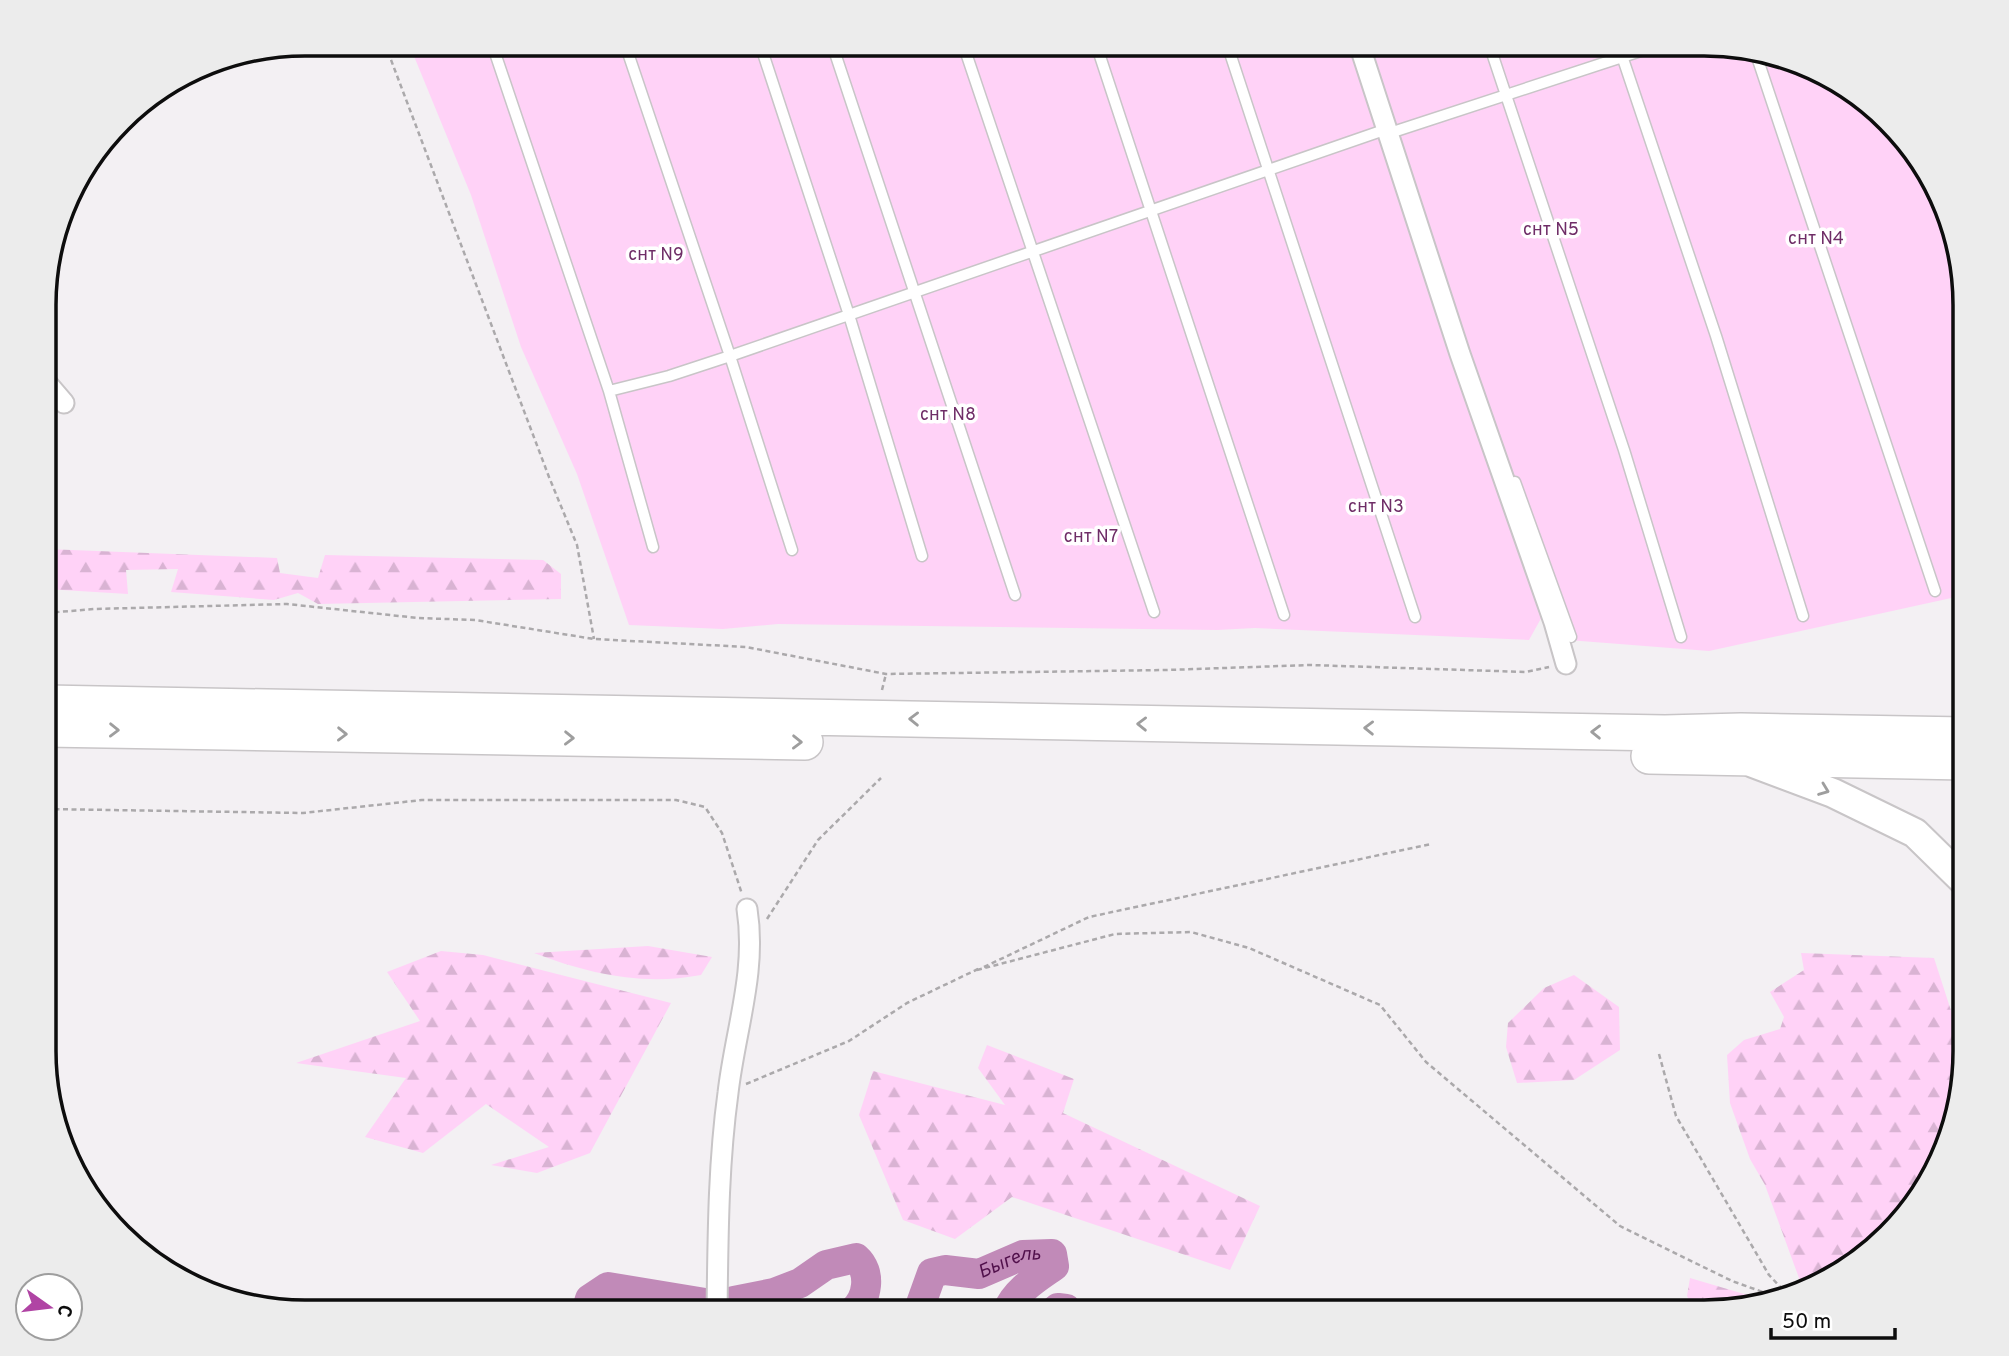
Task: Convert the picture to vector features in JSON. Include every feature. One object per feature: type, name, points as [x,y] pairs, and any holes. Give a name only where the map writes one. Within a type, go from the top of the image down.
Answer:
[{"type":"highway","points":[[56,702],[1651,733],[1739,744],[1953,761]]},
{"type":"highway","points":[[56,729],[1739,744],[1953,735]]},
{"type":"main road","points":[[1739,744],[1794,721],[1953,719]]},
{"type":"main road","points":[[1739,744],[1915,833],[1953,870]]},
{"type":"street","points":[[1363,56],[1391,130],[1465,367],[1554,622],[1566,664]]},
{"type":"street","points":[[56,394],[64,403]]},
{"type":"street","points":[[717,1300],[718,1186],[728,1091],[748,985],[751,934],[747,909]]},
{"type":"lane","points":[[496,56],[609,391],[653,547]]},
{"type":"lane","points":[[629,56],[792,550]]},
{"type":"lane","points":[[764,56],[849,315],[922,556]]},
{"type":"lane","points":[[836,56],[1015,594]]},
{"type":"lane","points":[[967,56],[1154,612]]},
{"type":"lane","points":[[1100,56],[1284,615]]},
{"type":"lane","points":[[1231,56],[1415,617]]},
{"type":"lane","points":[[1371,56],[1391,130],[1458,325],[1571,636]]},
{"type":"lane","points":[[1493,56],[1623,450],[1681,637]]},
{"type":"lane","points":[[609,391],[669,376],[730,356],[1391,130],[1506,96],[1626,56]]},
{"type":"lane","points":[[1623,57],[1716,336],[1803,616]]},
{"type":"lane","points":[[1759,62],[1935,591]]},
{"type":"path","points":[[390,56],[577,545],[594,639]]},
{"type":"path","points":[[56,612],[287,604],[418,618],[475,620],[594,639],[746,647],[886,674],[1310,666],[1526,672],[1566,664]]},
{"type":"path","points":[[882,690],[886,674]]},
{"type":"path","points":[[751,934],[763,924],[818,840],[881,778]]},
{"type":"path","points":[[56,809],[303,813],[422,800],[676,800],[705,807],[722,833],[747,909]]},
{"type":"path","points":[[728,1091],[849,1041],[906,1003],[1089,917],[1431,844]]},
{"type":"path","points":[[977,970],[1115,934],[1191,932],[1250,948],[1380,1005],[1426,1062],[1620,1226],[1732,1281],[1765,1293]]},
{"type":"path","points":[[1659,1054],[1676,1116],[1769,1275],[1781,1288]]},
{"type":"green space","points":[[414,56],[1357,56],[1544,613],[1529,640],[1255,628],[1217,630],[778,624],[723,629],[629,625],[577,474],[521,347],[471,195]]},
{"type":"green space","points":[[1368,56],[1704,56],[1769,64],[1829,89],[1856,107],[1880,129],[1902,153],[1920,180],[1940,225],[1951,272],[1952,289],[1952,598],[1709,651],[1568,640]]},
{"type":"green space","points":[[56,549],[277,558],[280,573],[318,578],[325,555],[543,560],[561,574],[561,599],[318,604],[298,593],[274,600],[171,592],[178,569],[126,570],[128,594],[56,590]]},
{"type":"green space","points":[[648,946],[712,957],[701,975],[658,979],[596,972],[534,953]]},
{"type":"green space","points":[[441,951],[483,955],[671,1003],[590,1153],[537,1173],[491,1165],[549,1147],[486,1104],[423,1153],[365,1137],[406,1078],[296,1063],[420,1021],[387,972]]},
{"type":"green space","points":[[1801,953],[1934,958],[1953,1017],[1953,1051],[1945,1116],[1920,1176],[1890,1216],[1856,1249],[1829,1267],[1800,1281],[1765,1185],[1750,1159],[1730,1103],[1727,1055],[1744,1040],[1780,1029],[1784,1017],[1770,992],[1804,970]]},
{"type":"green space","points":[[1574,975],[1619,1007],[1620,1050],[1574,1080],[1517,1083],[1506,1047],[1508,1023],[1544,988]]},
{"type":"green space","points":[[987,1045],[1074,1079],[1063,1113],[1260,1206],[1230,1270],[1012,1197],[955,1239],[903,1220],[859,1115],[873,1071],[1005,1105],[978,1068]]},
{"type":"green space","points":[[1690,1278],[1750,1296],[1704,1300],[1689,1300],[1687,1296]]},
{"type":"waterway","name":"Быгель","points":[[922,1300],[932,1273],[945,1270],[979,1274],[1023,1255],[1052,1254],[1054,1266],[1021,1291],[1014,1300]]},
{"type":"waterway","name":"Быгель","points":[[739,1300],[774,1293],[800,1283],[826,1265],[856,1258],[866,1278],[862,1300]]},
{"type":"waterway","name":"Быгель","points":[[590,1300],[608,1287],[687,1300]]},
{"type":"park label","name":"снт N5","points":[[1551,230]]},
{"type":"park label","name":"снт N4","points":[[1816,239]]},
{"type":"park label","name":"снт N9","points":[[656,255]]},
{"type":"park label","name":"снт N8","points":[[948,415]]},
{"type":"park label","name":"снт N3","points":[[1376,507]]},
{"type":"park label","name":"снт N7","points":[[1091,537]]}]
